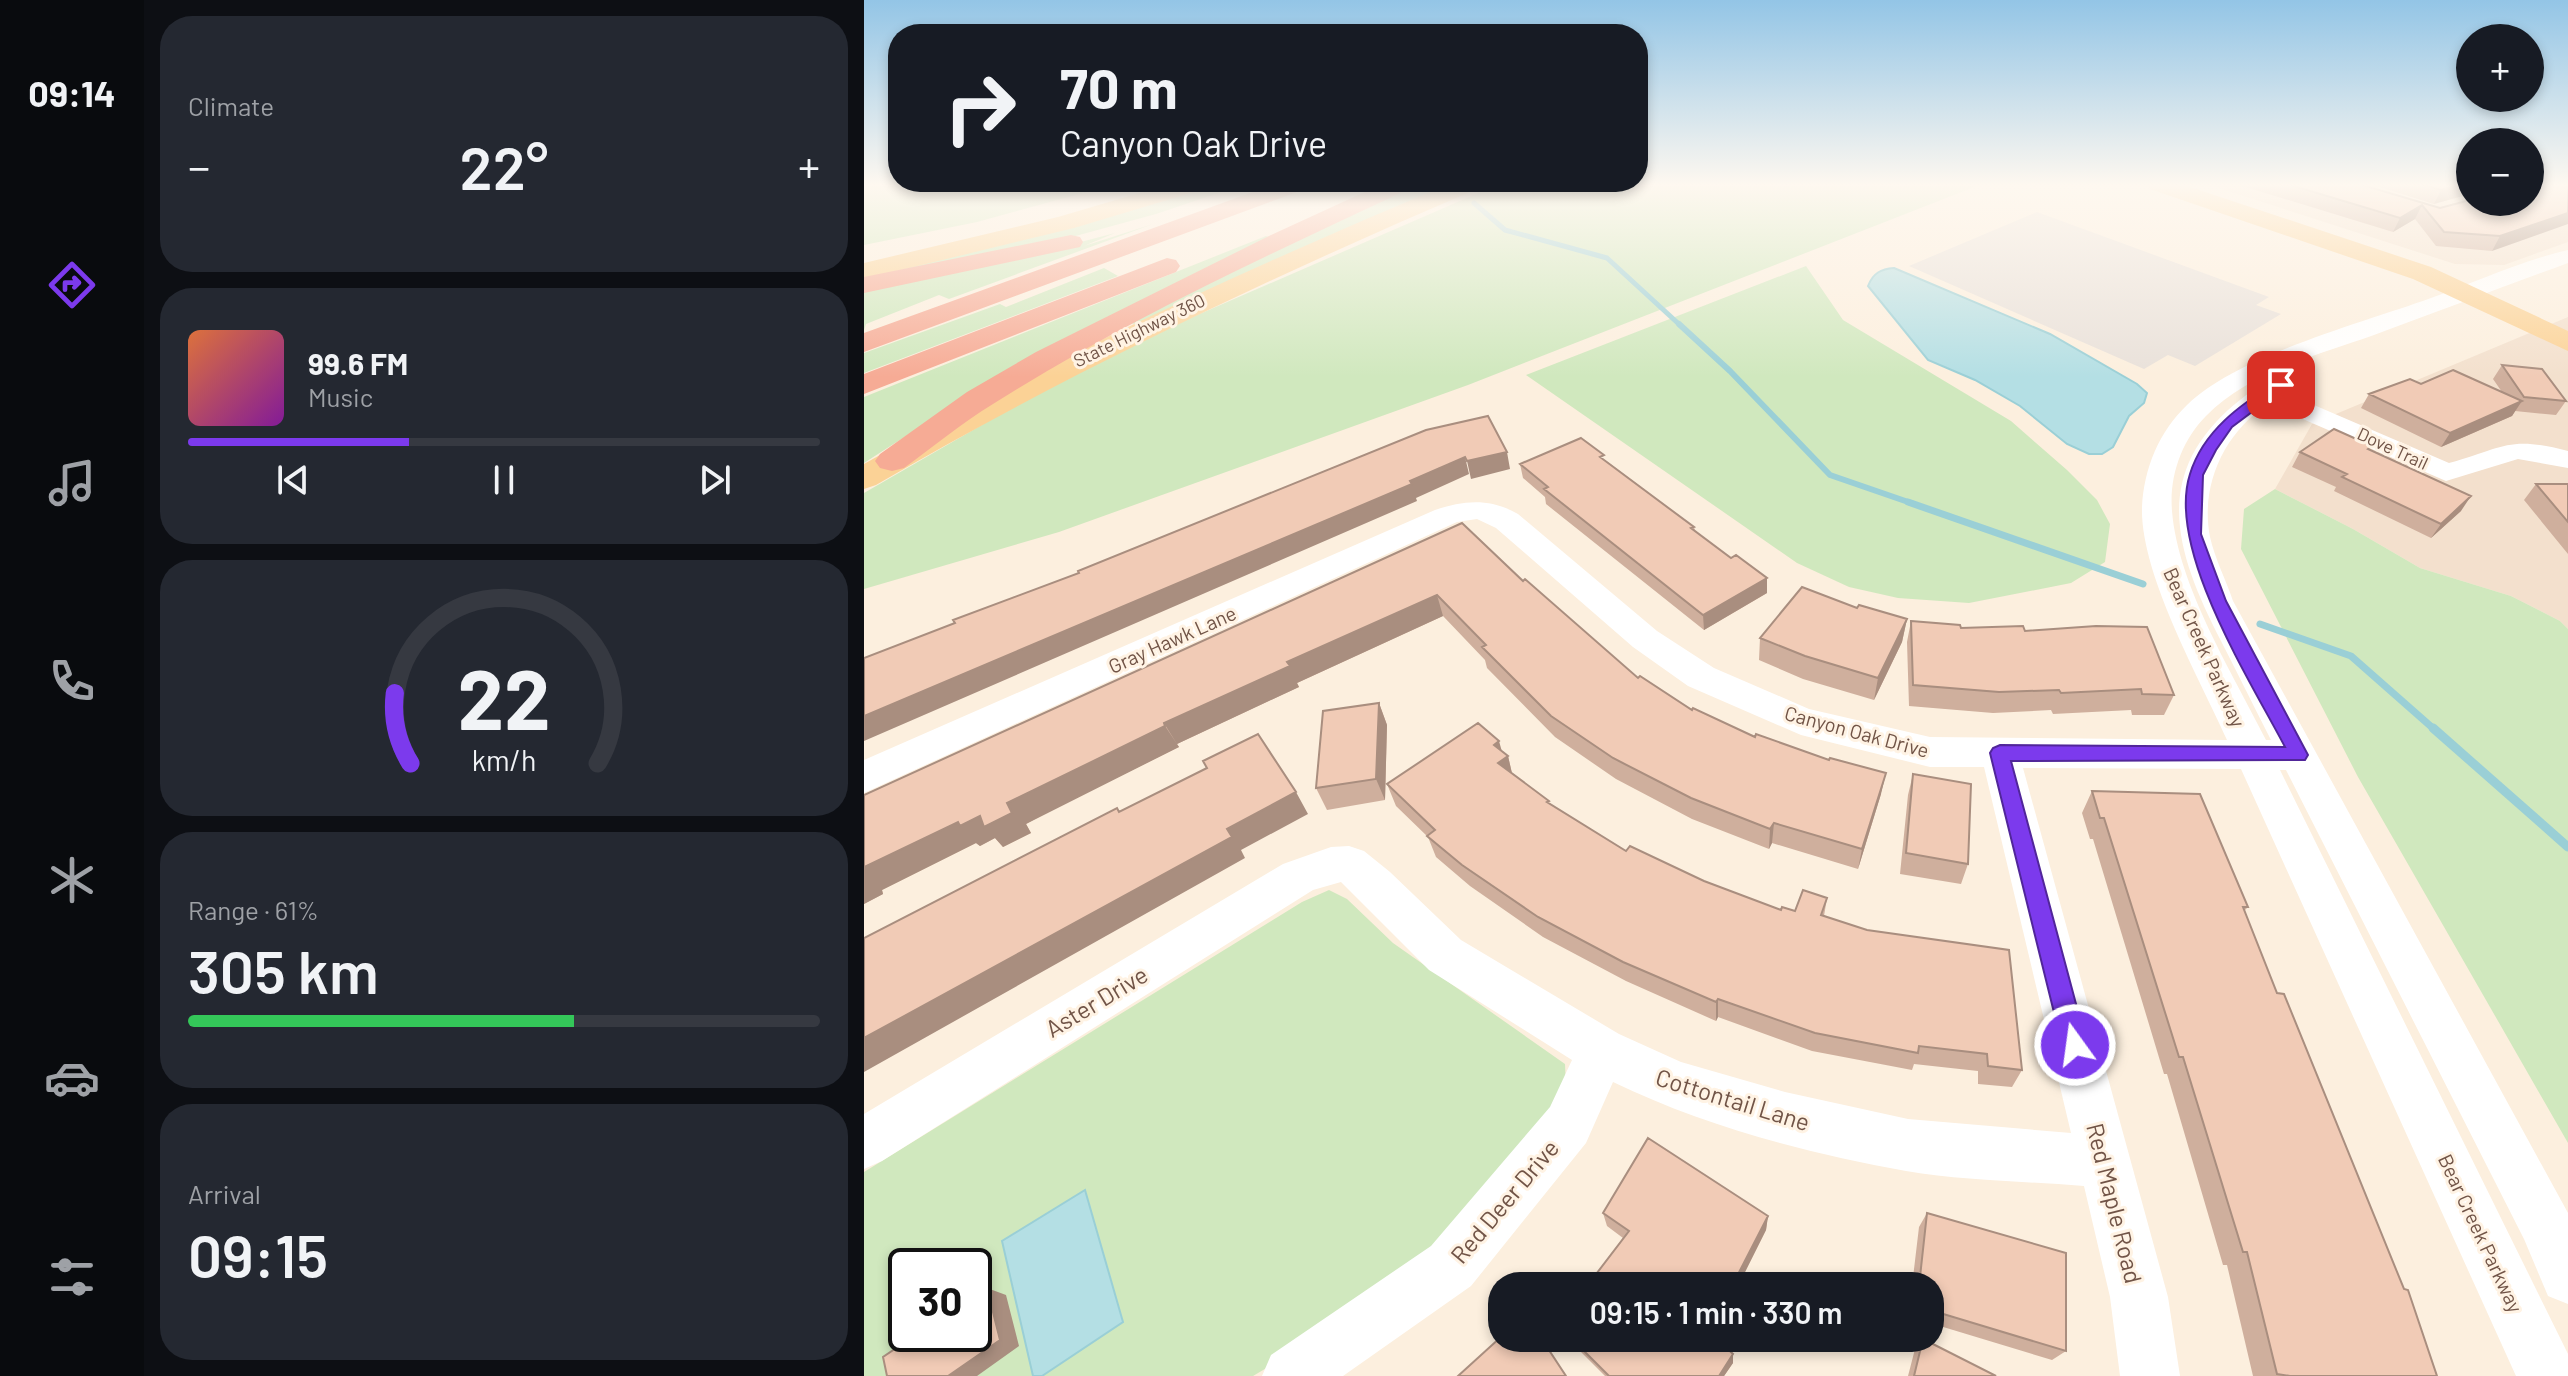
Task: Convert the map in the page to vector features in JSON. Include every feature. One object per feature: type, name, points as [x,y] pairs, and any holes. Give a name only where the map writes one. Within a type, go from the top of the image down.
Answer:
[{"type":"highway","points":[[864,285],[965,267],[1044,248]]},
{"type":"highway","points":[[864,343],[1122,248]]},
{"type":"highway","points":[[864,385],[1207,248]]},
{"type":"highway","points":[[878,470],[978,399],[1047,358],[1263,248]]},
{"type":"main road","points":[[864,271],[959,248]]},
{"type":"main road","name":"State Highway 360","points":[[878,470],[1001,400],[1184,307],[1320,248]]},
{"type":"main road","points":[[2355,248],[2568,327]]},
{"type":"main road","points":[[2382,248],[2486,295],[2568,342]]},
{"type":"street","name":"Bear Creek Parkway","points":[[2568,256],[2267,394],[2227,425],[2209,450],[2196,475],[2194,534],[2217,601],[2253,755],[2543,1220],[2568,1276]]},
{"type":"street","name":"Bear Creek Parkway","points":[[2547,1376],[2170,578],[2157,510],[2166,455],[2180,429],[2198,409],[2226,387],[2277,362],[2486,295],[2568,274]]},
{"type":"street","name":"Dove Trail","points":[[2267,394],[2446,472],[2460,471],[2504,451],[2521,449],[2568,460]]},
{"type":"street","name":"Canyon Oak Drive","points":[[1482,508],[1507,521],[1645,639],[1701,677],[1801,721],[1930,752],[2253,755]]},
{"type":"street","name":"Gray Hawk Lane","points":[[864,777],[1446,516],[1466,509],[1482,508]]},
{"type":"street","name":"Red Maple Road","points":[[2000,753],[2139,1297],[2150,1376]]},
{"type":"street","name":"Cottontail Lane","points":[[1331,865],[1349,864],[1375,885],[1445,955],[1602,1051],[1676,1086],[1785,1118],[1908,1145],[2105,1162]]},
{"type":"street","name":"Aster Drive","points":[[864,1143],[1298,877],[1331,865]]},
{"type":"street","name":"Red Deer Drive","points":[[1292,1376],[1451,1266],[1568,1125],[1602,1051]]},
{"type":"shaded area","points":[[1951,248],[2136,248],[2269,297],[2256,305],[2281,314],[2195,366],[2168,355],[2144,369],[1909,266]]},
{"type":"shaded area","points":[[2406,248],[2551,248],[2504,265],[2455,264]]},
{"type":"shaded area","points":[[2568,317],[2568,629],[2560,621],[2511,596],[2420,568],[2275,489],[2312,424]]},
{"type":"green space","points":[[969,248],[1031,248],[1017,252],[864,275]]},
{"type":"green space","points":[[1087,248],[949,299],[939,295],[866,324],[864,330],[864,288],[1054,249]]},
{"type":"green space","points":[[1236,248],[1257,248],[948,409],[864,463],[864,397]]},
{"type":"green space","points":[[1278,248],[1310,248],[1135,324],[1126,322]]},
{"type":"green space","points":[[1351,248],[1818,248],[1468,385],[1059,532],[864,589],[864,493],[1096,359]]},
{"type":"green space","points":[[1806,266],[1843,320],[2011,421],[2067,470],[2097,500],[2110,524],[2105,562],[2071,583],[1969,603],[1898,598],[1849,587],[1797,563],[1526,375]]},
{"type":"green space","points":[[1104,268],[1118,276],[864,373],[864,353],[1000,304],[1006,307]]},
{"type":"green space","points":[[2275,489],[2420,568],[2511,596],[2560,621],[2568,629],[2568,1143],[2358,777],[2241,549],[2244,509]]},
{"type":"green space","points":[[1329,890],[1347,899],[1393,943],[1565,1064],[1566,1088],[1443,1256],[1348,1320],[1253,1376],[864,1376],[864,1172],[1302,902]]},
{"type":"water","points":[[1894,268],[2050,334],[2137,384],[2147,393],[2144,403],[2129,416],[2113,447],[2102,454],[2089,454],[2067,444],[2020,406],[1975,380],[1928,360],[1868,286],[1878,272]]},
{"type":"water","points":[[1085,1190],[1123,1322],[1042,1376],[1033,1376],[1002,1241]]},
{"type":"building","points":[[2502,365],[2542,369],[2566,401],[2524,397]]},
{"type":"building","points":[[2453,370],[2522,401],[2450,433],[2369,394],[2410,379],[2421,384]]},
{"type":"building","points":[[1488,416],[1507,452],[1467,461],[1465,457],[1410,481],[1412,484],[864,716],[864,658],[1426,430]]},
{"type":"building","points":[[2334,429],[2372,446],[2368,449],[2471,496],[2441,524],[2342,477],[2347,474],[2300,452]]},
{"type":"building","points":[[1581,438],[1604,455],[1600,457],[1694,527],[1691,528],[1731,558],[1736,555],[1767,578],[1703,615],[1544,489],[1548,487],[1520,464]]},
{"type":"building","points":[[2536,484],[2568,484],[2568,522]]},
{"type":"building","points":[[1462,523],[1523,581],[1525,579],[1638,678],[1640,676],[1692,710],[1755,737],[1756,734],[1829,760],[1886,773],[1862,849],[1774,823],[1770,829],[1691,798],[1613,758],[1551,716],[1482,647],[1486,645],[1437,595],[1287,662],[1290,666],[1164,723],[1165,726],[1007,803],[1012,813],[984,827],[980,816],[960,826],[958,822],[864,867],[864,795]]},
{"type":"building","points":[[1802,587],[1857,608],[1859,605],[1907,619],[1878,678],[1805,656],[1760,638]]},
{"type":"building","points":[[1911,621],[1960,625],[1961,628],[2023,626],[2025,631],[2096,626],[2147,627],[2174,695],[2142,694],[2141,689],[1999,692],[1913,685]]},
{"type":"building","points":[[1379,703],[1376,779],[1316,788],[1323,711]]},
{"type":"building","points":[[1478,723],[1499,741],[1494,745],[1508,756],[1498,763],[1547,802],[1626,851],[1630,846],[1704,881],[1781,910],[1782,907],[1795,911],[1803,890],[1827,898],[1821,915],[1867,930],[2009,950],[2022,1070],[1988,1066],[1987,1054],[1919,1046],[1918,1053],[1815,1033],[1718,999],[1716,1002],[1623,962],[1538,917],[1462,865],[1427,836],[1435,830],[1387,784]]},
{"type":"building","points":[[1258,734],[1296,792],[1227,829],[1232,837],[864,1038],[864,938],[1117,808],[1119,812],[1207,768],[1203,761]]},
{"type":"building","points":[[1913,774],[1971,784],[1968,864],[1906,853]]},
{"type":"building","points":[[2092,791],[2200,794],[2248,907],[2243,907],[2277,993],[2284,994],[2404,1289],[2408,1290],[2437,1376],[2277,1374],[2247,1252],[2243,1252],[2183,1057],[2179,1057],[2104,818],[2100,818]]},
{"type":"building","points":[[1648,1138],[1768,1216],[1739,1272],[1598,1272],[1629,1231],[1603,1213]]},
{"type":"building","points":[[1927,1213],[2066,1253],[2066,1351],[1944,1314],[1944,1272],[1921,1272]]},
{"type":"building","points":[[992,1308],[1000,1340],[992,1346]]},
{"type":"building","points":[[1488,1349],[1488,1352],[1550,1352],[1566,1376],[1458,1376]]},
{"type":"building","points":[[1944,1350],[1996,1376],[1914,1376],[1920,1352]]},
{"type":"building","points":[[890,1352],[983,1352],[948,1376],[887,1376],[883,1357]]},
{"type":"building","points":[[1585,1352],[1733,1354],[1719,1376],[1609,1376]]},
{"type":"waterway","points":[[1571,248],[1607,258],[1681,326]]},
{"type":"waterway","points":[[1679,324],[1730,371],[1830,475],[1914,504]]},
{"type":"waterway","points":[[1908,502],[2143,584]]},
{"type":"waterway","points":[[2260,624],[2351,656],[2435,730]]},
{"type":"waterway","points":[[2433,728],[2568,847]]},
{"type":"route","points":[[2075,1045],[2000,753],[2298,755],[2217,601],[2194,534],[2196,475],[2209,450],[2227,425],[2251,403],[2281,385]]}]
